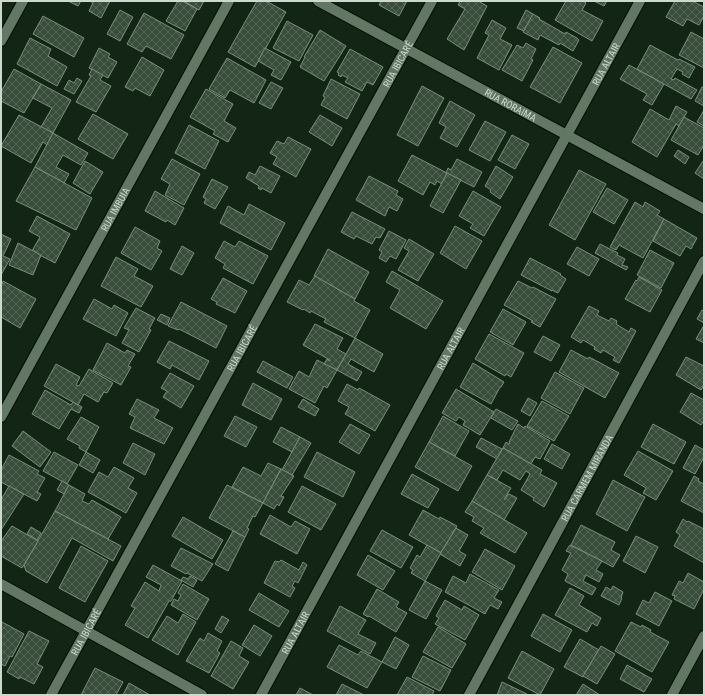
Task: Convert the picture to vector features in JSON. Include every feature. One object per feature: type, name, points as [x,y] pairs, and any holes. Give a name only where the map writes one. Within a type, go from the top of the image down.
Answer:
[{"type":"street","points":[[1,41],[23,1]]},
{"type":"street","name":"RUA IMBUIA","points":[[1,417],[229,1]]},
{"type":"street","name":"RUA RORAIMA","points":[[318,1],[704,208]]},
{"type":"street","name":"RUA IBICARÉ","points":[[51,695],[432,1]]},
{"type":"street","name":"RUA ALTAIR","points":[[261,695],[640,1]]},
{"type":"street","name":"RUA CARMEM MIRANDA","points":[[469,695],[704,261]]},
{"type":"street","points":[[1,584],[202,695]]},
{"type":"street","points":[[672,695],[704,636]]},
{"type":"building","points":[[68,1],[81,1],[78,6]]},
{"type":"building","points":[[90,1],[110,1],[101,18],[89,11],[93,3]]},
{"type":"building","points":[[178,1],[182,1],[197,9],[185,31],[166,21]]},
{"type":"building","points":[[184,1],[204,1],[199,10]]},
{"type":"building","points":[[257,1],[266,1],[286,12],[255,67],[228,52]]},
{"type":"building","points":[[381,1],[407,1],[399,16],[379,5]]},
{"type":"building","points":[[460,1],[478,1],[487,6],[464,50],[447,39],[465,9],[458,5]]},
{"type":"building","points":[[566,1],[582,1],[586,3],[582,10],[603,21],[592,41],[555,20]]},
{"type":"building","points":[[594,1],[607,1],[604,6]]},
{"type":"building","points":[[675,1],[692,1],[704,7],[704,16],[699,25],[687,19],[683,26],[666,17]]},
{"type":"building","points":[[120,10],[133,17],[120,41],[107,34]]},
{"type":"building","points":[[526,10],[533,14],[524,31],[517,28]]},
{"type":"building","points":[[144,13],[184,35],[171,59],[146,46],[142,52],[127,44]]},
{"type":"building","points":[[533,14],[565,34],[566,32],[577,38],[579,40],[573,51],[560,43],[559,45],[540,35],[538,40],[523,32]]},
{"type":"building","points":[[43,16],[84,38],[74,57],[33,34]]},
{"type":"building","points":[[492,20],[506,28],[500,39],[512,45],[499,70],[477,58],[489,35],[485,33]]},
{"type":"building","points":[[287,21],[313,35],[299,61],[273,48]]},
{"type":"building","points":[[320,30],[346,46],[324,81],[300,67],[304,57]]},
{"type":"building","points":[[691,32],[704,39],[704,68],[679,55]]},
{"type":"building","points":[[30,38],[51,49],[48,56],[67,67],[57,86],[17,64]]},
{"type":"building","points":[[526,43],[536,49],[531,59],[533,60],[522,81],[502,70],[517,45],[523,48]]},
{"type":"building","points":[[650,45],[695,67],[689,78],[677,69],[671,79],[674,80],[675,78],[697,90],[691,99],[637,69]]},
{"type":"building","points":[[553,47],[582,63],[560,103],[530,87]]},
{"type":"building","points":[[99,48],[110,54],[108,57],[117,62],[108,78],[89,68]]},
{"type":"building","points":[[265,48],[291,62],[281,80],[271,75],[274,70],[258,61]]},
{"type":"building","points":[[350,49],[383,67],[373,85],[367,82],[362,91],[345,82],[348,78],[342,75],[341,77],[337,72]]},
{"type":"building","points":[[142,57],[164,70],[150,96],[135,88],[133,91],[125,87]]},
{"type":"building","points":[[227,58],[266,80],[254,103],[230,90],[225,98],[209,89]]},
{"type":"building","points":[[629,65],[664,84],[652,105],[643,100],[647,94],[620,79]]},
{"type":"building","points":[[14,69],[41,84],[24,113],[1,101],[1,92]]},
{"type":"building","points":[[92,69],[103,75],[100,80],[111,86],[96,112],[76,102],[91,76],[89,75]]},
{"type":"building","points":[[77,78],[82,81],[74,94],[64,89],[69,80],[74,83]]},
{"type":"building","points":[[331,79],[360,94],[347,119],[321,105],[325,97],[323,96]]},
{"type":"building","points":[[271,82],[283,88],[271,109],[259,103]]},
{"type":"building","points":[[41,84],[71,100],[53,133],[41,127],[52,108],[33,98]]},
{"type":"building","points":[[422,86],[444,98],[418,146],[397,135]]},
{"type":"building","points":[[702,87],[704,87],[704,106],[695,101]]},
{"type":"building","points":[[206,89],[233,104],[224,121],[236,128],[228,142],[213,134],[215,131],[190,117]]},
{"type":"building","points":[[450,101],[475,115],[457,147],[440,138],[446,127],[439,123]]},
{"type":"building","points":[[676,106],[687,112],[679,126],[676,124],[657,157],[632,142],[650,109],[669,120]]},
{"type":"building","points":[[704,110],[704,126],[697,122]]},
{"type":"building","points":[[93,114],[128,134],[113,159],[78,139]]},
{"type":"building","points":[[19,115],[53,133],[47,145],[43,142],[31,163],[1,146]]},
{"type":"building","points":[[320,115],[342,128],[332,146],[309,132]]},
{"type":"building","points":[[684,117],[704,128],[704,145],[698,155],[671,140]]},
{"type":"building","points":[[485,121],[506,132],[490,161],[469,150]]},
{"type":"building","points":[[189,125],[219,141],[205,169],[175,153]]},
{"type":"building","points":[[53,133],[88,153],[81,165],[63,155],[56,167],[69,174],[64,183],[35,167]]},
{"type":"building","points":[[512,135],[529,144],[515,169],[498,160]]},
{"type":"building","points":[[288,137],[311,149],[296,177],[273,164],[277,157],[270,153],[277,141],[284,144]]},
{"type":"building","points":[[678,150],[689,157],[685,164],[674,156]]},
{"type":"building","points":[[412,155],[447,173],[442,184],[437,181],[435,185],[430,182],[423,195],[398,181]]},
{"type":"building","points":[[172,159],[200,174],[184,205],[165,195],[170,184],[161,179]]},
{"type":"building","points":[[457,159],[482,172],[474,187],[446,173],[448,168],[451,170]]},
{"type":"building","points":[[85,161],[103,172],[90,194],[73,183]]},
{"type":"building","points":[[703,161],[704,162],[704,179],[695,173]]},
{"type":"building","points":[[260,166],[280,176],[271,193],[262,188],[261,190],[258,188],[259,186],[246,178],[249,172],[255,175]]},
{"type":"building","points":[[496,166],[513,177],[500,199],[490,192],[491,190],[485,186]]},
{"type":"building","points":[[35,167],[92,198],[76,230],[16,201]]},
{"type":"building","points":[[579,170],[606,184],[575,240],[549,225]]},
{"type":"building","points":[[447,173],[461,180],[443,213],[430,206]]},
{"type":"building","points":[[369,176],[398,191],[396,195],[403,199],[397,211],[389,207],[385,216],[356,200]]},
{"type":"building","points":[[212,179],[228,187],[215,209],[204,203],[206,199],[203,197]]},
{"type":"building","points":[[607,188],[628,200],[614,224],[593,212]]},
{"type":"building","points":[[155,191],[184,208],[175,225],[145,211]]},
{"type":"building","points":[[473,191],[501,207],[484,236],[470,228],[473,224],[459,216]]},
{"type":"building","points":[[635,202],[643,207],[645,202],[660,211],[657,215],[664,219],[643,258],[619,245],[616,250],[610,247]]},
{"type":"building","points":[[249,204],[285,223],[271,250],[220,223],[228,206],[244,215]]},
{"type":"building","points":[[352,212],[385,229],[380,238],[376,237],[372,244],[356,236],[354,239],[341,232]]},
{"type":"building","points":[[37,216],[70,234],[55,263],[32,251],[40,237],[29,231]]},
{"type":"building","points":[[664,219],[697,238],[691,249],[686,246],[680,256],[653,241]]},
{"type":"building","points":[[455,226],[482,241],[466,269],[440,253]]},
{"type":"building","points":[[135,227],[160,241],[157,248],[162,251],[151,270],[121,253]]},
{"type":"building","points":[[389,231],[406,240],[396,259],[390,256],[386,262],[379,258],[382,252],[379,250]]},
{"type":"building","points":[[1,234],[11,239],[3,256],[10,259],[1,275]]},
{"type":"building","points":[[409,239],[434,254],[418,281],[398,270],[409,251],[404,248]]},
{"type":"building","points":[[224,241],[235,247],[239,241],[268,256],[253,284],[223,268],[225,264],[215,258]]},
{"type":"building","points":[[18,243],[41,255],[33,275],[9,265]]},
{"type":"building","points":[[600,244],[618,253],[617,255],[625,259],[622,265],[628,267],[626,270],[595,253]]},
{"type":"building","points":[[182,246],[194,253],[182,275],[170,269]]},
{"type":"building","points":[[577,247],[599,259],[589,276],[567,264]]},
{"type":"building","points":[[328,249],[369,272],[355,299],[314,276]]},
{"type":"building","points":[[650,250],[674,263],[661,288],[637,275]]},
{"type":"building","points":[[116,257],[138,269],[134,276],[153,286],[141,307],[101,286]]},
{"type":"building","points":[[530,258],[561,274],[560,275],[566,279],[558,293],[521,275]]},
{"type":"building","points":[[392,271],[443,301],[426,329],[390,308],[400,290],[386,282]]},
{"type":"building","points":[[315,276],[355,299],[354,301],[370,310],[355,338],[324,322],[326,319],[311,311],[310,313],[287,302],[299,280],[309,285]]},
{"type":"building","points":[[639,277],[662,290],[650,312],[625,299]]},
{"type":"building","points":[[223,278],[247,291],[235,313],[216,304],[217,302],[211,299]]},
{"type":"building","points":[[3,281],[36,299],[20,328],[1,317],[1,286]]},
{"type":"building","points":[[518,281],[556,299],[540,327],[531,322],[533,321],[504,305]]},
{"type":"building","points":[[94,299],[112,309],[114,305],[128,313],[116,336],[83,319]]},
{"type":"building","points":[[181,302],[227,326],[216,348],[179,329],[178,330],[168,326]]},
{"type":"building","points":[[589,306],[599,311],[597,315],[609,321],[611,318],[617,321],[616,324],[629,332],[631,328],[636,331],[619,363],[613,360],[615,357],[603,350],[601,353],[594,349],[595,347],[583,340],[581,343],[571,337]]},
{"type":"building","points":[[136,308],[155,318],[149,329],[151,330],[139,352],[122,343],[129,330],[124,328]]},
{"type":"building","points":[[503,309],[526,322],[513,345],[490,332]]},
{"type":"building","points":[[702,310],[704,311],[704,323],[697,319]]},
{"type":"building","points":[[161,314],[170,318],[167,325],[157,320]]},
{"type":"building","points":[[315,324],[343,338],[337,349],[346,354],[337,370],[324,364],[327,359],[330,360],[303,345]]},
{"type":"building","points":[[704,325],[704,343],[696,339]]},
{"type":"building","points":[[489,334],[524,353],[511,377],[506,374],[505,376],[475,359]]},
{"type":"building","points":[[543,336],[560,345],[551,361],[534,352]]},
{"type":"building","points":[[355,338],[383,354],[374,372],[351,359],[348,364],[362,372],[357,381],[337,370]]},
{"type":"building","points":[[169,341],[209,361],[199,380],[172,365],[170,369],[157,362]]},
{"type":"building","points":[[107,343],[125,353],[127,350],[135,354],[128,366],[131,367],[121,385],[93,370]]},
{"type":"building","points":[[571,350],[588,359],[589,357],[619,373],[605,398],[559,372]]},
{"type":"building","points":[[686,357],[704,366],[704,385],[701,390],[676,375]]},
{"type":"building","points":[[317,360],[337,370],[327,388],[324,386],[315,403],[289,389],[299,371],[309,377]]},
{"type":"building","points":[[263,361],[293,377],[287,388],[257,372]]},
{"type":"building","points":[[473,363],[504,382],[491,404],[460,387]]},
{"type":"building","points":[[56,364],[80,377],[76,385],[79,386],[89,369],[113,383],[107,393],[104,392],[98,402],[84,394],[78,405],[44,386]]},
{"type":"building","points":[[555,372],[584,388],[570,414],[541,398]]},
{"type":"building","points":[[170,373],[194,386],[181,408],[163,397],[167,391],[161,388]]},
{"type":"building","points":[[253,383],[282,399],[271,420],[242,405]]},
{"type":"building","points":[[347,384],[358,390],[359,388],[390,405],[375,431],[345,414],[349,407],[338,401]]},
{"type":"building","points":[[456,389],[494,412],[480,435],[463,425],[465,421],[459,417],[456,421],[442,413]]},
{"type":"building","points":[[45,390],[71,405],[73,402],[82,407],[79,413],[71,409],[59,429],[32,414]]},
{"type":"building","points":[[691,393],[704,400],[704,420],[701,425],[680,412]]},
{"type":"building","points":[[528,398],[537,403],[530,416],[521,411]]},
{"type":"building","points":[[137,399],[159,410],[154,418],[173,428],[164,444],[130,428],[135,417],[129,414]]},
{"type":"building","points":[[303,399],[319,409],[315,416],[298,407]]},
{"type":"building","points":[[542,401],[569,416],[554,441],[527,426]]},
{"type":"building","points":[[496,409],[518,421],[512,430],[491,418]]},
{"type":"building","points":[[235,416],[257,427],[246,447],[224,436]]},
{"type":"building","points":[[443,416],[469,431],[455,456],[429,442]]},
{"type":"building","points":[[81,417],[99,427],[86,452],[79,448],[80,446],[67,439]]},
{"type":"building","points":[[350,424],[370,435],[359,454],[339,442]]},
{"type":"building","points":[[518,424],[524,428],[525,426],[550,441],[540,459],[535,457],[531,464],[503,448],[506,442],[509,444]]},
{"type":"building","points":[[653,424],[686,442],[674,464],[641,447]]},
{"type":"building","points":[[281,427],[300,437],[292,452],[273,442]]},
{"type":"building","points":[[23,431],[51,452],[40,467],[12,446]]},
{"type":"building","points":[[300,437],[311,443],[292,475],[282,470]]},
{"type":"building","points":[[481,438],[502,449],[497,459],[476,447]]},
{"type":"building","points":[[429,442],[472,466],[458,491],[415,467]]},
{"type":"building","points":[[133,443],[155,454],[145,475],[123,463]]},
{"type":"building","points":[[552,444],[570,454],[562,469],[544,459]]},
{"type":"building","points":[[695,445],[704,450],[704,457],[695,474],[683,468]]},
{"type":"building","points":[[503,448],[542,470],[540,474],[557,483],[544,507],[533,500],[534,498],[521,490],[530,474],[526,471],[520,480],[503,470],[497,480],[487,475]]},
{"type":"building","points":[[638,451],[673,471],[656,500],[643,493],[646,488],[624,475]]},
{"type":"building","points":[[54,452],[78,465],[67,484],[43,471]]},
{"type":"building","points":[[86,452],[100,460],[93,473],[79,465]]},
{"type":"building","points":[[317,452],[355,472],[343,497],[304,477]]},
{"type":"building","points":[[9,455],[39,471],[37,474],[45,478],[37,492],[41,494],[37,501],[1,482],[1,470]]},
{"type":"building","points":[[268,463],[281,469],[263,503],[232,487],[243,467],[261,476]]},
{"type":"building","points":[[114,467],[134,478],[128,488],[137,493],[126,513],[88,492],[99,472],[108,477]]},
{"type":"building","points":[[281,469],[294,476],[281,496],[284,497],[279,506],[277,504],[274,509],[263,503]]},
{"type":"building","points":[[412,474],[439,489],[428,508],[401,494]]},
{"type":"building","points":[[487,475],[511,488],[504,500],[509,494],[517,498],[504,520],[472,501]]},
{"type":"building","points":[[694,476],[699,479],[698,481],[704,484],[704,513],[681,501]]},
{"type":"building","points":[[613,480],[645,497],[627,531],[596,514]]},
{"type":"building","points":[[62,481],[69,485],[64,494],[57,490]]},
{"type":"building","points":[[69,485],[85,494],[82,501],[89,504],[92,500],[121,517],[108,539],[55,511]]},
{"type":"building","points":[[227,485],[263,503],[255,517],[253,516],[247,528],[249,529],[245,537],[209,518]]},
{"type":"building","points":[[9,486],[24,494],[1,530],[1,500]]},
{"type":"building","points":[[302,486],[336,504],[321,530],[288,512]]},
{"type":"building","points":[[472,501],[527,533],[515,553],[480,533],[484,528],[472,521],[474,517],[465,512]]},
{"type":"building","points":[[423,510],[439,519],[440,517],[457,526],[441,553],[409,535]]},
{"type":"building","points":[[55,511],[121,546],[113,561],[72,538],[47,583],[26,571],[24,565]]},
{"type":"building","points":[[270,515],[291,527],[295,521],[310,529],[297,554],[260,534]]},
{"type":"building","points":[[183,517],[223,540],[212,559],[172,536]]},
{"type":"building","points":[[683,519],[704,529],[704,563],[674,546],[680,535],[676,532]]},
{"type":"building","points":[[581,525],[615,542],[611,550],[620,555],[613,567],[571,545]]},
{"type":"building","points":[[12,526],[38,541],[22,568],[1,556],[1,541]]},
{"type":"building","points":[[31,527],[41,533],[37,540],[27,534]]},
{"type":"building","points":[[456,528],[468,535],[459,551],[466,555],[460,566],[440,554]]},
{"type":"building","points":[[382,530],[413,547],[401,568],[370,551]]},
{"type":"building","points":[[233,531],[245,537],[228,571],[215,564]]},
{"type":"building","points":[[636,536],[658,547],[645,573],[623,561]]},
{"type":"building","points":[[427,545],[441,553],[425,581],[411,573],[413,570],[410,568],[417,555],[420,557]]},
{"type":"building","points":[[570,545],[602,561],[596,570],[603,574],[599,582],[586,575],[583,581],[596,588],[592,595],[565,581],[568,574],[562,570],[571,553],[566,551]]},
{"type":"building","points":[[81,546],[108,561],[85,602],[59,588]]},
{"type":"building","points":[[181,548],[213,564],[202,581],[171,566]]},
{"type":"building","points":[[485,549],[515,566],[502,590],[472,572]]},
{"type":"building","points":[[368,555],[395,571],[383,590],[357,575]]},
{"type":"building","points":[[281,560],[299,570],[303,562],[307,565],[298,583],[295,581],[292,586],[295,588],[290,597],[264,583],[275,561],[279,562]]},
{"type":"building","points":[[153,565],[182,581],[148,638],[125,625],[135,608],[131,606],[145,582],[159,591],[161,585],[146,577]]},
{"type":"building","points":[[688,573],[704,582],[704,589],[694,609],[674,599],[675,596],[672,595],[679,581],[683,583]]},
{"type":"building","points":[[470,574],[499,590],[494,598],[502,602],[498,609],[490,605],[485,614],[445,592],[453,576],[466,583]]},
{"type":"building","points":[[190,576],[197,580],[193,587],[181,580],[183,577],[188,579]]},
{"type":"building","points":[[425,581],[442,590],[426,619],[409,610]]},
{"type":"building","points":[[183,584],[209,599],[197,620],[171,605],[174,599],[178,601],[181,595],[178,593]]},
{"type":"building","points":[[613,586],[623,592],[619,605],[601,596],[606,587],[611,590]]},
{"type":"building","points":[[570,588],[584,596],[579,605],[601,618],[597,626],[592,623],[587,632],[555,615]]},
{"type":"building","points":[[377,589],[399,602],[396,607],[407,613],[396,632],[363,614]]},
{"type":"building","points":[[655,592],[672,601],[659,626],[636,614],[643,600],[649,603]]},
{"type":"building","points":[[259,593],[289,611],[279,627],[249,610]]},
{"type":"building","points":[[445,600],[462,610],[464,606],[479,615],[465,640],[435,624],[439,618],[436,616]]},
{"type":"building","points":[[340,606],[366,620],[358,634],[376,643],[370,654],[327,631]]},
{"type":"building","points":[[183,614],[196,622],[178,655],[152,640],[167,616],[178,623]]},
{"type":"building","points":[[543,614],[572,630],[560,652],[531,636]]},
{"type":"building","points":[[222,616],[229,620],[221,633],[215,629]]},
{"type":"building","points":[[2,622],[24,634],[12,657],[10,656],[5,666],[1,664]]},
{"type":"building","points":[[631,622],[641,627],[642,625],[651,630],[650,632],[669,642],[652,672],[615,651]]},
{"type":"building","points":[[254,625],[272,636],[260,656],[242,645]]},
{"type":"building","points":[[438,627],[466,644],[452,668],[423,652]]},
{"type":"building","points":[[29,631],[49,641],[37,664],[43,667],[34,684],[20,677],[19,679],[7,672]]},
{"type":"building","points":[[208,633],[222,641],[217,651],[220,653],[209,673],[186,661],[200,638],[204,641]]},
{"type":"building","points":[[395,637],[409,645],[396,669],[382,662]]},
{"type":"building","points":[[580,639],[599,650],[583,677],[564,667]]},
{"type":"building","points":[[231,641],[243,648],[239,656],[249,662],[233,689],[211,676]]},
{"type":"building","points":[[339,645],[358,655],[361,651],[382,662],[367,688],[327,667]]},
{"type":"building","points":[[601,646],[615,654],[597,684],[583,676]]},
{"type":"building","points":[[522,651],[554,669],[540,695],[508,678]]},
{"type":"building","points":[[423,656],[451,670],[440,691],[412,677]]},
{"type":"building","points":[[627,665],[652,679],[644,692],[620,679]]},
{"type":"building","points":[[95,668],[123,682],[116,695],[81,695]]},
{"type":"building","points":[[407,677],[434,691],[432,695],[397,695]]},
{"type":"building","points":[[502,682],[527,694],[527,695],[497,695]]},
{"type":"building","points":[[129,683],[150,695],[123,695]]},
{"type":"building","points":[[342,684],[364,695],[336,695]]},
{"type":"building","points":[[583,684],[600,695],[576,695]]},
{"type":"building","points":[[300,688],[313,695],[296,695]]}]
